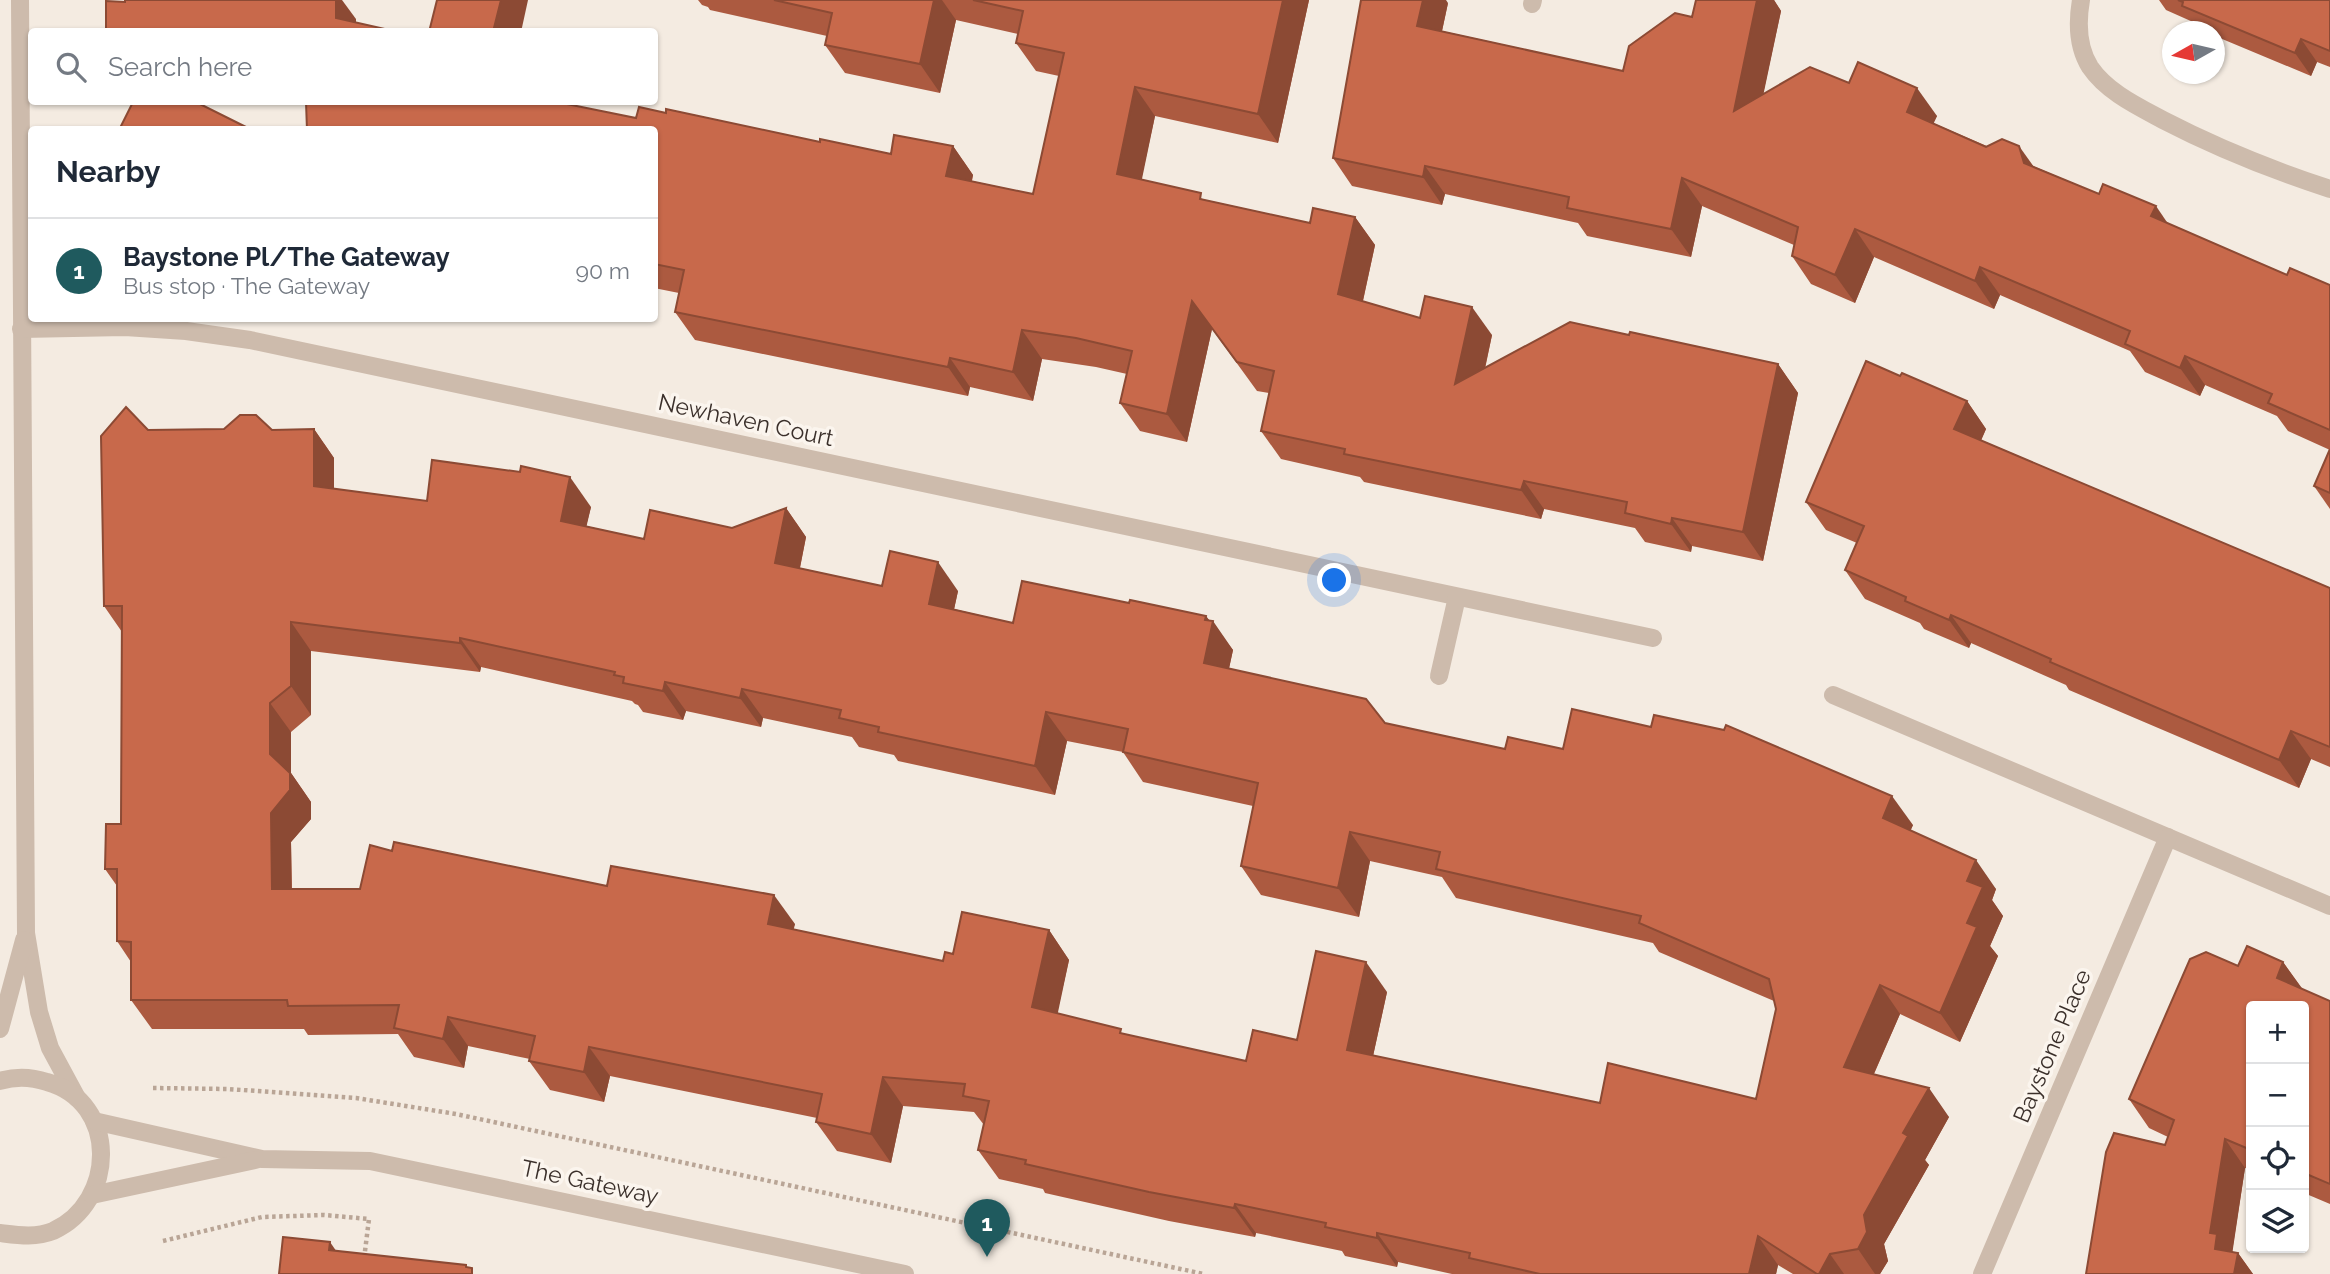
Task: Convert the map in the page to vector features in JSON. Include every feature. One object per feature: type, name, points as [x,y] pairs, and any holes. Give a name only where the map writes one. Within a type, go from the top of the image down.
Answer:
[{"type":"street","points":[[0,1233],[25,1236],[52,1231],[75,1216],[92,1195],[101,1172],[102,1145],[94,1121],[77,1098],[50,1048],[39,1012],[26,933],[20,0]]},
{"type":"street","points":[[2081,0],[2077,21],[2081,45],[2090,66],[2107,85],[2130,102],[2210,145],[2266,169],[2330,189]]},
{"type":"street","name":"Newhaven Court","points":[[21,329],[125,327],[186,331],[250,340],[1653,638]]},
{"type":"street","points":[[1439,676],[1457,597]]},
{"type":"street","points":[[1833,695],[2330,906]]},
{"type":"street","name":"Baystone Place","points":[[1982,1274],[2168,837]]},
{"type":"street","points":[[0,1029],[26,933]]},
{"type":"street","points":[[0,1081],[8,1078],[33,1078],[57,1084],[77,1098]]},
{"type":"street","name":"The Gateway","points":[[94,1121],[262,1159],[370,1161],[905,1274]]},
{"type":"street","name":"The Gateway","points":[[92,1195],[262,1159]]},
{"type":"path","points":[[153,1088],[228,1088],[356,1098],[456,1114],[1205,1274]]},
{"type":"path","points":[[163,1241],[262,1217],[324,1215],[369,1219],[364,1260]]},
{"type":"building","points":[[336,0],[336,18],[380,28],[106,28],[106,1]]},
{"type":"building","points":[[437,0],[501,0],[494,28],[430,28]]},
{"type":"building","points":[[774,0],[934,0],[920,64],[825,45],[832,13]]},
{"type":"building","points":[[973,0],[1283,0],[1258,114],[1135,87],[1117,174],[1201,193],[1200,199],[1310,223],[1313,208],[1355,217],[1338,294],[1420,318],[1425,296],[1472,307],[1455,384],[1570,322],[1778,364],[1743,532],[1672,518],[1671,524],[1625,513],[1627,502],[1524,481],[1521,490],[1344,454],[1345,449],[1261,431],[1274,371],[1237,362],[1192,301],[1167,414],[1120,403],[1132,351],[1076,338],[1022,330],[1013,372],[950,358],[948,367],[675,312],[684,270],[658,265],[658,126],[307,126],[306,105],[572,105],[636,118],[639,107],[666,113],[666,109],[820,142],[820,139],[891,154],[894,135],[953,146],[946,176],[1033,194],[1064,53],[1016,43],[1023,11]]},
{"type":"building","points":[[1361,0],[1423,0],[1417,26],[1623,71],[1629,46],[1675,13],[1692,17],[1696,0],[1757,0],[1734,111],[1810,67],[1849,83],[1858,62],[1917,88],[1907,112],[1986,147],[2002,139],[2019,146],[2024,163],[2099,194],[2103,184],[2156,206],[2151,216],[2287,275],[2290,268],[2330,285],[2330,430],[2268,403],[2272,394],[2185,356],[2180,368],[2125,344],[2130,331],[1980,267],[1975,281],[1855,229],[1835,275],[1792,256],[1798,227],[1682,178],[1671,229],[1567,208],[1569,197],[1425,166],[1423,177],[1333,158]]},
{"type":"building","points":[[2178,0],[2330,0],[2330,51],[2301,39],[2295,53],[2225,24],[2225,21],[2218,21],[2182,6],[2183,2]]},
{"type":"building","points":[[132,105],[202,105],[244,126],[121,126]]},
{"type":"building","points":[[1866,361],[1967,401],[1954,429],[2330,588],[2330,747],[2291,731],[2279,760],[2050,662],[2051,659],[1951,615],[1949,620],[1905,601],[1906,597],[1845,570],[1864,526],[1806,502]]},
{"type":"building","points":[[126,407],[148,430],[224,429],[240,415],[256,415],[272,430],[314,429],[314,486],[427,501],[432,460],[520,472],[521,466],[570,477],[561,521],[644,539],[650,510],[732,528],[786,508],[775,563],[882,586],[890,551],[938,562],[929,604],[1013,623],[1022,581],[1206,616],[1205,620],[1213,621],[1204,663],[1366,699],[1385,723],[1505,749],[1508,737],[1563,749],[1572,709],[1651,727],[1654,715],[1724,730],[1726,725],[1892,796],[1883,818],[1976,860],[1967,881],[1983,887],[1967,923],[1977,927],[1940,1013],[1880,985],[1844,1067],[1929,1088],[1903,1133],[1908,1136],[1864,1215],[1867,1232],[1858,1249],[1830,1254],[1819,1274],[1758,1236],[1749,1274],[1540,1274],[1469,1258],[1470,1253],[1377,1233],[1377,1238],[1325,1227],[1326,1223],[1235,1204],[1234,1208],[1149,1192],[1025,1164],[1026,1160],[978,1150],[989,1101],[963,1096],[965,1084],[883,1077],[871,1134],[816,1122],[822,1094],[589,1047],[584,1072],[529,1061],[535,1036],[448,1017],[443,1039],[394,1028],[399,1005],[288,1006],[287,1000],[131,1000],[131,942],[117,941],[117,869],[105,869],[106,824],[121,824],[122,606],[104,606],[101,436]],"holes":[[[291,622],[460,643],[460,638],[615,672],[614,675],[624,677],[623,683],[663,691],[665,682],[740,698],[742,689],[841,710],[839,718],[879,727],[878,732],[1035,766],[1046,712],[1128,729],[1123,752],[1258,783],[1241,866],[1338,888],[1350,832],[1440,852],[1436,869],[1641,916],[1639,923],[1769,979],[1776,1009],[1756,1099],[1608,1063],[1600,1103],[1347,1050],[1366,962],[1316,951],[1297,1040],[1253,1030],[1246,1061],[1120,1033],[1121,1029],[1032,1007],[1049,930],[962,912],[953,954],[945,952],[943,961],[768,924],[774,895],[611,866],[607,886],[394,842],[392,851],[370,845],[360,889],[272,889],[271,813],[290,790],[290,773],[270,754],[270,703],[291,686]]]},
{"type":"building","points":[[2330,449],[2330,493],[2314,486]]},
{"type":"building","points":[[2247,946],[2283,962],[2277,978],[2330,1001],[2330,1184],[2309,1175],[2309,1001],[2246,1001],[2246,1148],[2225,1139],[2210,1233],[2217,1234],[2215,1249],[2238,1253],[2234,1274],[2086,1274],[2106,1152],[2114,1133],[2165,1145],[2174,1120],[2129,1099],[2190,959],[2206,952],[2238,966]]},
{"type":"building","points":[[283,1237],[330,1242],[329,1250],[466,1265],[472,1268],[472,1274],[279,1274]]},
{"type":"place","name":"Baystone Pl/The Gateway","points":[[987,1257]]}]
